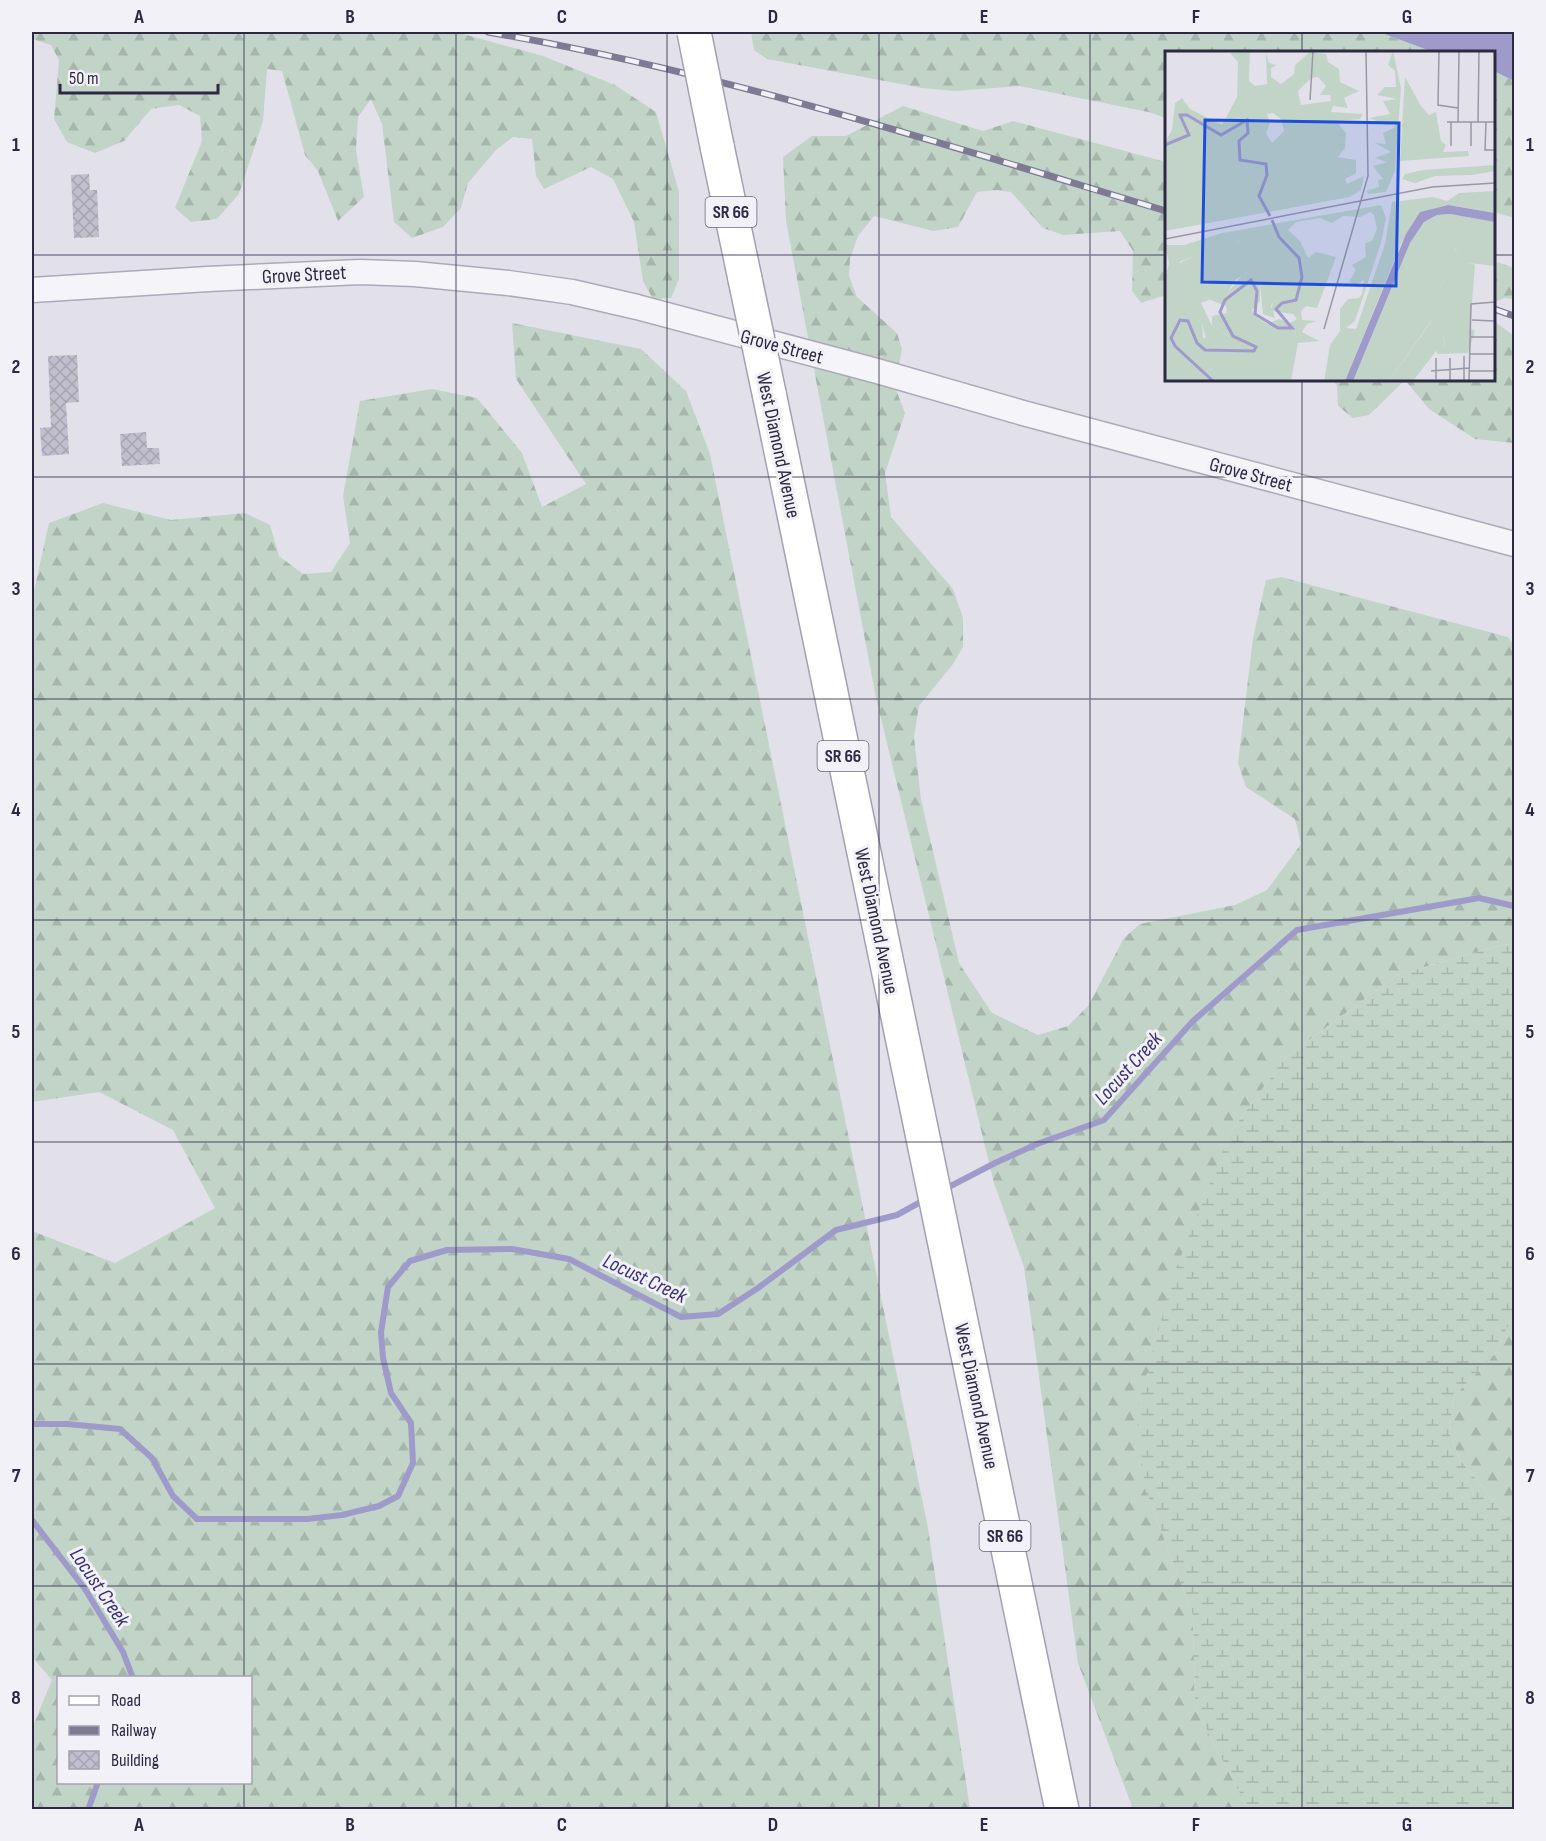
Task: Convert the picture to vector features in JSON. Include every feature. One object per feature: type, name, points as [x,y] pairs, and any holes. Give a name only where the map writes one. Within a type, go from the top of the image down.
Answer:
[{"type":"main road","name":"West Diamond Avenue","points":[[694,32],[1062,1809]]},
{"type":"street","name":"Grove Street","points":[[32,290],[360,272],[508,283],[572,292],[638,307],[1023,413],[1515,544]]},
{"type":"green space","points":[[32,32],[456,32],[543,56],[615,85],[656,112],[679,192],[679,279],[671,298],[653,299],[643,281],[634,222],[613,179],[591,167],[544,189],[536,176],[532,139],[513,137],[496,150],[468,183],[461,208],[443,227],[412,238],[394,222],[382,124],[371,99],[358,117],[356,150],[364,197],[338,221],[318,171],[305,155],[282,71],[267,69],[263,121],[239,194],[217,219],[191,222],[175,208],[202,141],[200,116],[179,105],[151,109],[124,141],[95,153],[67,142],[54,119],[59,60],[51,45],[32,39]]},
{"type":"green space","points":[[751,32],[1379,32],[1430,51],[1165,51],[1165,118],[1148,112],[1020,86],[955,91],[922,88],[767,59],[754,50]]},
{"type":"green space","points":[[1495,72],[1514,81],[1514,218],[1495,212]]},
{"type":"green space","points":[[903,106],[983,131],[1013,121],[1165,162],[1165,295],[1141,303],[1132,291],[1133,251],[1120,231],[1063,235],[1043,228],[1011,192],[997,190],[977,192],[958,227],[933,231],[874,216],[858,236],[850,259],[849,276],[857,297],[897,333],[902,349],[895,387],[905,413],[885,473],[891,517],[953,589],[963,618],[963,647],[953,664],[919,706],[914,737],[921,800],[959,963],[992,1013],[1038,1035],[1068,1026],[1088,1006],[1124,938],[1140,924],[1235,905],[1267,890],[1301,844],[1295,819],[1246,787],[1238,763],[1253,638],[1266,580],[1281,577],[1508,637],[1514,645],[1514,944],[1501,945],[1397,975],[1285,1058],[1230,1133],[1145,1488],[1193,1615],[1195,1707],[1248,1809],[1133,1809],[1078,1663],[1024,1267],[994,1183],[876,698],[786,221],[783,157],[812,136],[846,136]]},
{"type":"green space","points":[[1495,261],[1514,268],[1514,299],[1505,298],[1495,302]]},
{"type":"green space","points":[[1495,322],[1514,336],[1514,443],[1475,439],[1429,409],[1406,381],[1495,381]]},
{"type":"green space","points":[[512,323],[641,349],[686,391],[710,454],[928,1528],[970,1809],[32,1809],[32,1728],[52,1680],[32,1657],[32,1231],[115,1263],[215,1208],[173,1130],[99,1092],[32,1102],[32,592],[49,523],[103,503],[171,520],[245,513],[270,525],[279,556],[303,574],[331,572],[350,543],[343,496],[360,401],[432,389],[477,398],[522,453],[542,507],[586,484],[516,379]]},
{"type":"green space","points":[[1333,381],[1404,381],[1369,415],[1353,418],[1338,406],[1337,385]]},
{"type":"green space","points":[[1514,944],[1514,1313],[1495,1354],[1454,1396],[1449,1432],[1460,1460],[1514,1525],[1514,1809],[1248,1809],[1195,1707],[1193,1615],[1145,1488],[1136,1412],[1175,1271],[1230,1133],[1285,1058],[1397,975],[1501,945]]},
{"type":"green space","points":[[1514,1313],[1514,1525],[1460,1460],[1449,1432],[1454,1396],[1495,1354]]},
{"type":"shaded area","points":[[1379,32],[1514,32],[1514,81],[1495,72],[1495,51],[1430,51]]},
{"type":"building","points":[[89,174],[90,190],[97,190],[99,237],[74,238],[71,175]]},
{"type":"building","points":[[77,355],[79,402],[66,403],[69,454],[42,456],[40,428],[51,427],[48,356]]},
{"type":"building","points":[[146,432],[147,448],[159,448],[160,464],[122,466],[120,434]]},
{"type":"waterway","name":"Locust Creek","points":[[943,1190],[1037,1144],[1104,1120],[1193,1021],[1297,930],[1479,898],[1514,906]]},
{"type":"waterway","name":"Locust Creek","points":[[32,1424],[67,1424],[120,1429],[152,1458],[173,1496],[197,1519],[307,1519],[342,1515],[379,1506],[398,1496],[413,1463],[411,1423],[391,1393],[383,1358],[381,1332],[388,1287],[410,1261],[447,1250],[512,1249],[569,1259],[681,1317],[718,1314],[758,1288],[836,1230],[897,1215],[926,1199]]},
{"type":"waterway","name":"Locust Creek","points":[[32,1520],[85,1589],[123,1652],[132,1676]]},
{"type":"waterway","name":"Locust Creek","points":[[88,1810],[97,1784]]},
{"type":"railway","points":[[488,32],[660,67],[830,111],[1165,211]]},
{"type":"railway","points":[[1495,309],[1514,316]]}]
